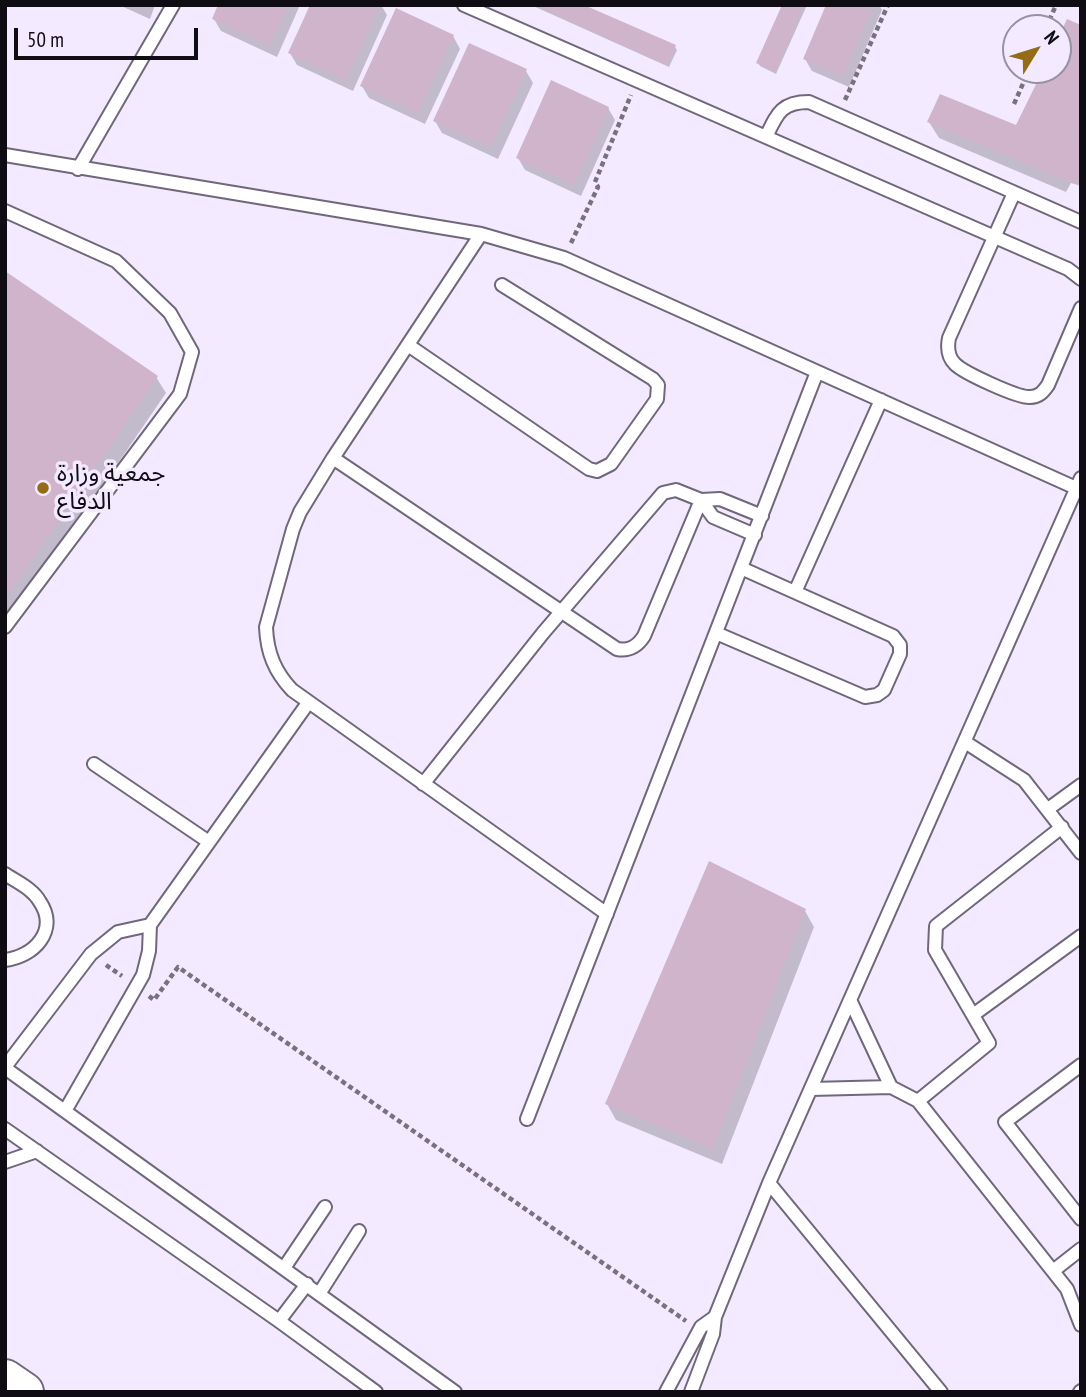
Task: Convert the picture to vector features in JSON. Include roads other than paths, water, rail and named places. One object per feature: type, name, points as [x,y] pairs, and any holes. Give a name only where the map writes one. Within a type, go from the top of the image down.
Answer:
[{"type":"highway","points":[[5,1379],[24,1392]]},
{"type":"lane","points":[[78,169],[173,5]]},
{"type":"lane","points":[[464,5],[1068,269],[1081,279]]},
{"type":"lane","points":[[766,137],[775,116],[785,106],[795,102],[809,102],[1081,222]]},
{"type":"lane","points":[[5,155],[481,234],[564,258],[881,401],[1079,483],[769,1183],[715,1317],[713,1334],[691,1392]]},
{"type":"lane","points":[[1013,193],[949,338],[947,348],[955,364],[1020,396],[1036,396],[1048,385],[1081,308]]},
{"type":"lane","points":[[5,211],[117,261],[170,313],[192,352],[180,394],[5,626]]},
{"type":"lane","points":[[481,234],[333,458],[305,505],[293,529],[266,627],[270,655],[287,685],[308,703],[607,915]]},
{"type":"lane","points":[[408,345],[589,470],[604,469],[611,464],[657,399],[658,385],[653,379],[502,285]]},
{"type":"lane","points":[[527,1119],[817,372]]},
{"type":"lane","points":[[795,592],[881,401]]},
{"type":"lane","points":[[333,458],[617,649],[633,648],[639,643],[701,499]]},
{"type":"lane","points":[[422,784],[561,611],[663,493],[677,490],[701,499],[720,499],[762,516]]},
{"type":"lane","points":[[701,499],[703,506],[713,517],[755,536]]},
{"type":"lane","points":[[716,633],[865,697],[881,693],[900,654],[897,640],[893,636],[741,568]]},
{"type":"lane","points":[[65,1111],[142,975],[149,951],[150,925],[308,703]]},
{"type":"lane","points":[[965,742],[1024,780],[1081,853]]},
{"type":"lane","points":[[94,764],[209,842]]},
{"type":"lane","points":[[1048,810],[1081,785]]},
{"type":"lane","points":[[918,1101],[989,1043],[935,950],[936,926],[1062,827]]},
{"type":"lane","points":[[5,874],[33,892],[46,916],[40,943],[31,953],[19,959],[5,960]]},
{"type":"lane","points":[[150,925],[118,932],[91,954],[5,1068],[456,1392]]},
{"type":"lane","points":[[973,1016],[1081,936]]},
{"type":"lane","points":[[851,1002],[891,1087]]},
{"type":"lane","points":[[1081,1065],[1005,1122],[1081,1219]]},
{"type":"lane","points":[[811,1089],[891,1087],[918,1101],[1067,1289],[1078,1307],[1081,1325]]},
{"type":"lane","points":[[5,1129],[376,1392]]},
{"type":"lane","points":[[5,1162],[37,1150]]},
{"type":"lane","points":[[769,1183],[942,1392]]},
{"type":"lane","points":[[284,1268],[325,1207]]},
{"type":"lane","points":[[319,1294],[359,1231]]},
{"type":"lane","points":[[1053,1271],[1081,1249]]},
{"type":"lane","points":[[279,1321],[307,1284]]},
{"type":"lane","points":[[666,1392],[701,1327],[715,1317]]},
{"type":"place","name":"جمعية وزارة الدفاع","points":[[43,488]]}]
